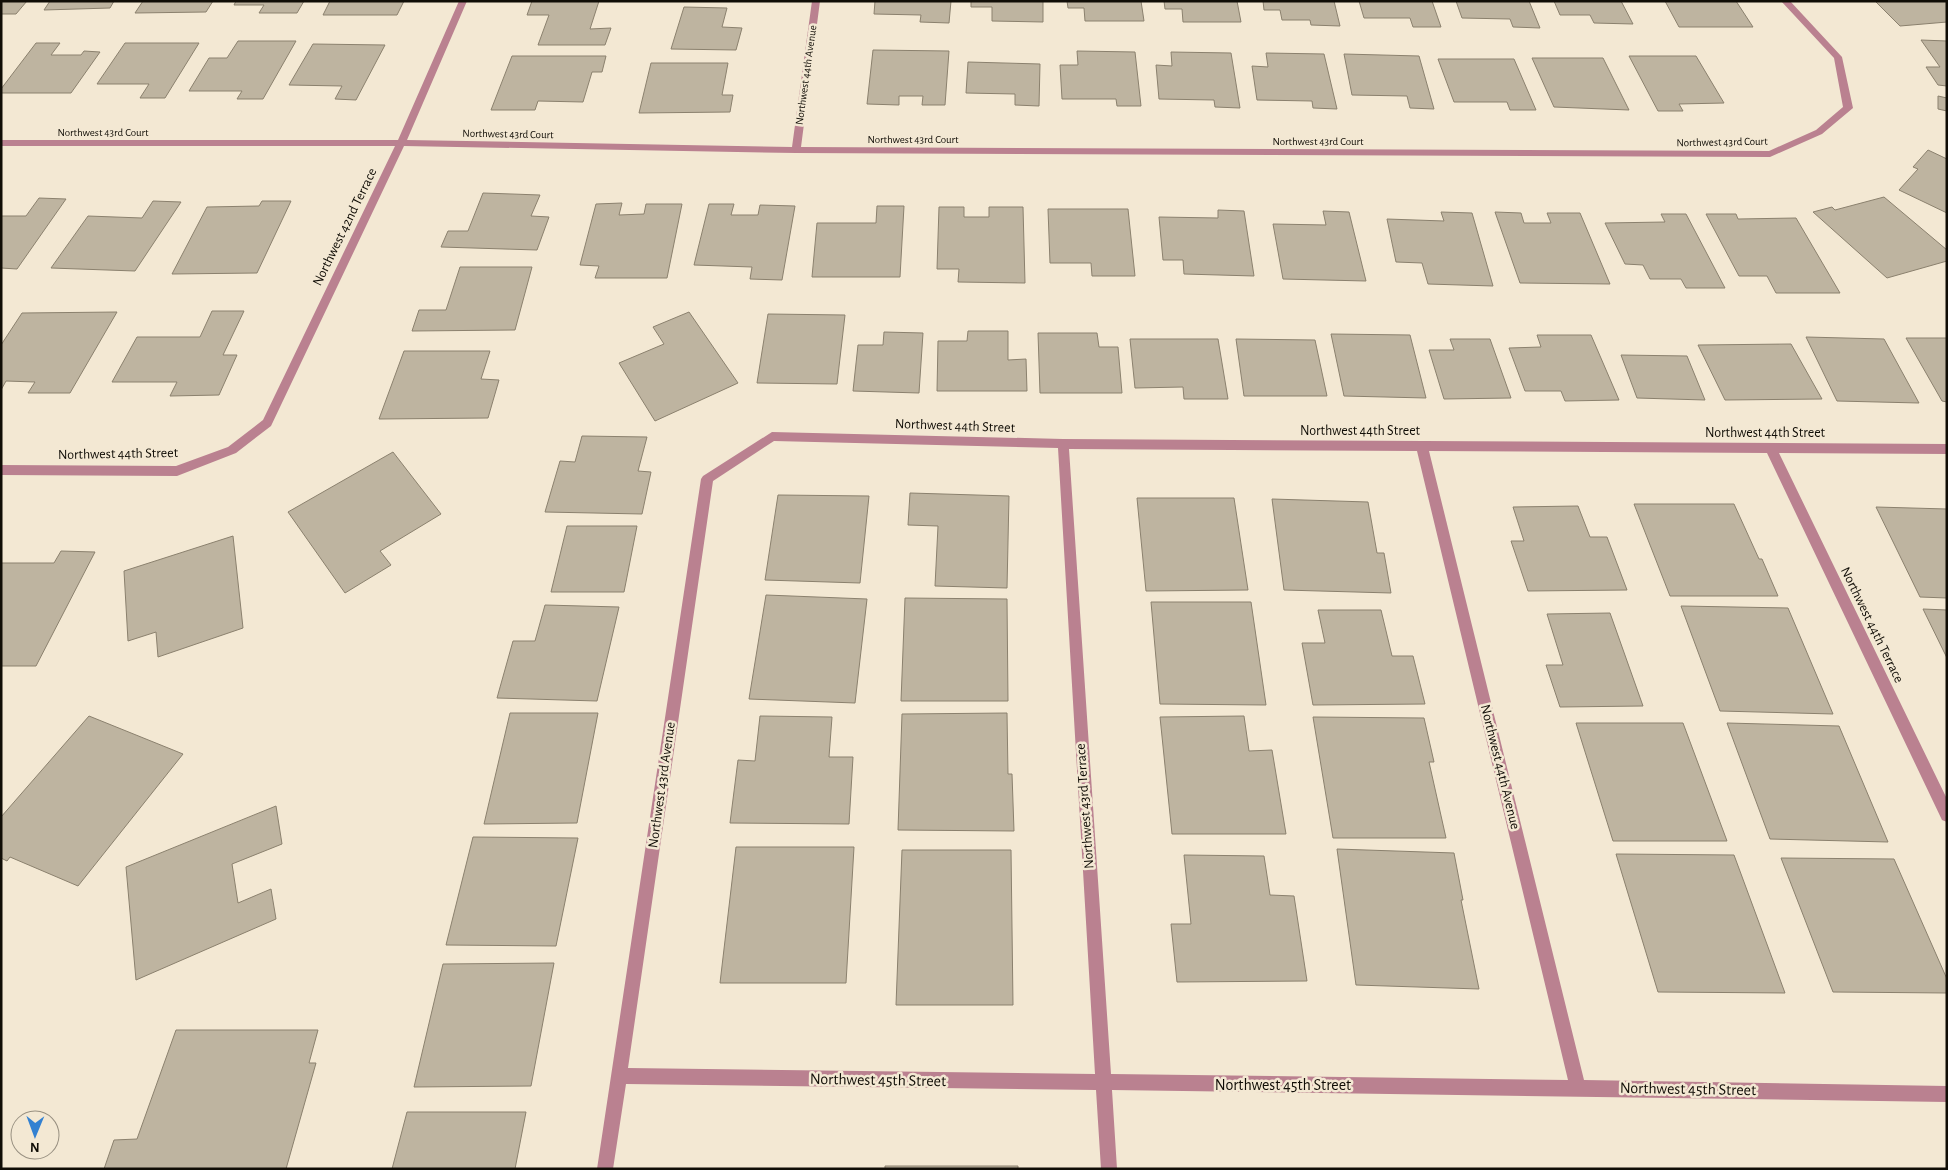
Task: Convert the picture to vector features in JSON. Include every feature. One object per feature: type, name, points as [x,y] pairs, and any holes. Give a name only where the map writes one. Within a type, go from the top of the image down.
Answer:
[{"type":"street","name":"Northwest 42nd Terrace","points":[[232,450],[267,423],[400,143],[463,1]]},
{"type":"street","name":"Northwest 44th Avenue","points":[[796,150],[816,1]]},
{"type":"street","name":"Northwest 43rd Court","points":[[1,143],[400,143],[796,150],[1770,154],[1819,132],[1848,108],[1838,57],[1785,1]]},
{"type":"street","name":"Northwest 44th Street","points":[[772,436],[1063,444],[1947,449]]},
{"type":"street","name":"Northwest 43rd Avenue","points":[[605,1169],[707,479],[772,436]]},
{"type":"street","name":"Northwest 43rd Terrace","points":[[1063,444],[1109,1169]]},
{"type":"street","name":"Northwest 44th Avenue","points":[[1422,446],[1578,1087]]},
{"type":"street","name":"Northwest 44th Terrace","points":[[1771,448],[1947,815]]},
{"type":"street","name":"Northwest 44th Street","points":[[1,470],[177,471],[232,450]]},
{"type":"street","name":"Northwest 45th Street","points":[[620,1076],[1578,1087],[1947,1094]]},
{"type":"building","points":[[1,1],[27,1],[16,14],[1,14]]},
{"type":"building","points":[[50,1],[114,1],[110,8],[44,10]]},
{"type":"building","points":[[143,1],[213,1],[206,12],[135,13]]},
{"type":"building","points":[[236,1],[304,1],[297,13],[259,13],[264,5],[234,5]]},
{"type":"building","points":[[330,1],[404,1],[397,15],[323,15]]},
{"type":"building","points":[[532,1],[599,1],[590,29],[611,28],[605,45],[538,45],[549,15],[527,15]]},
{"type":"building","points":[[875,1],[951,1],[949,23],[920,22],[921,15],[874,14]]},
{"type":"building","points":[[971,1],[1043,1],[1043,22],[992,21],[992,7],[971,7]]},
{"type":"building","points":[[1067,1],[1141,1],[1144,21],[1085,21],[1084,8],[1068,8]]},
{"type":"building","points":[[1164,1],[1237,1],[1241,22],[1183,22],[1182,9],[1165,9]]},
{"type":"building","points":[[1263,1],[1334,1],[1340,26],[1311,25],[1310,20],[1282,20],[1280,10],[1264,10]]},
{"type":"building","points":[[1359,1],[1432,1],[1441,27],[1413,27],[1410,18],[1364,18]]},
{"type":"building","points":[[1456,1],[1529,1],[1540,28],[1513,27],[1510,19],[1462,18]]},
{"type":"building","points":[[1554,1],[1621,1],[1633,24],[1594,23],[1590,15],[1560,15]]},
{"type":"building","points":[[1665,1],[1736,1],[1753,27],[1679,27]]},
{"type":"building","points":[[1875,1],[1947,1],[1947,22],[1900,26]]},
{"type":"building","points":[[684,7],[727,8],[722,27],[742,28],[736,50],[671,49]]},
{"type":"building","points":[[1921,40],[1947,41],[1947,86],[1938,85],[1926,67],[1940,67]]},
{"type":"building","points":[[238,41],[296,41],[263,99],[237,99],[242,91],[189,91],[209,58],[227,58]]},
{"type":"building","points":[[36,43],[60,43],[51,55],[81,55],[84,51],[100,52],[71,93],[1,93],[1,89]]},
{"type":"building","points":[[125,43],[199,43],[165,98],[140,98],[149,84],[97,84]]},
{"type":"building","points":[[313,44],[385,45],[356,100],[335,99],[342,86],[289,85]]},
{"type":"building","points":[[873,50],[949,51],[945,105],[922,105],[923,96],[899,96],[899,105],[867,104]]},
{"type":"building","points":[[1077,51],[1135,52],[1141,106],[1117,106],[1116,99],[1062,99],[1060,65],[1078,65]]},
{"type":"building","points":[[1171,52],[1231,53],[1240,108],[1215,107],[1214,100],[1159,99],[1156,65],[1172,66]]},
{"type":"building","points":[[1266,53],[1324,54],[1337,109],[1313,108],[1312,101],[1257,100],[1252,66],[1268,67]]},
{"type":"building","points":[[1344,54],[1419,56],[1434,109],[1410,108],[1407,96],[1352,95]]},
{"type":"building","points":[[512,56],[606,56],[602,72],[592,72],[583,102],[538,101],[535,110],[491,110]]},
{"type":"building","points":[[1629,56],[1696,56],[1724,103],[1679,104],[1683,111],[1658,111]]},
{"type":"building","points":[[1532,58],[1603,58],[1629,110],[1554,107]]},
{"type":"building","points":[[1438,59],[1514,59],[1536,110],[1510,110],[1507,102],[1454,102]]},
{"type":"building","points":[[968,62],[1040,64],[1039,106],[1015,105],[1015,94],[966,93]]},
{"type":"building","points":[[651,63],[728,63],[722,95],[733,95],[730,112],[639,113]]},
{"type":"building","points":[[1938,96],[1947,98],[1947,111],[1938,109]]},
{"type":"building","points":[[1928,150],[1947,159],[1947,213],[1899,190],[1918,169],[1913,167]]},
{"type":"building","points":[[483,193],[540,195],[531,216],[549,217],[537,250],[441,247],[448,231],[468,231]]},
{"type":"building","points":[[1884,197],[1947,250],[1947,261],[1887,278],[1813,212],[1832,207],[1835,210]]},
{"type":"building","points":[[39,198],[66,199],[17,269],[1,268],[1,216],[26,216]]},
{"type":"building","points":[[153,201],[181,202],[135,271],[51,268],[88,216],[142,218]]},
{"type":"building","points":[[262,201],[291,201],[257,273],[172,274],[207,207],[259,206]]},
{"type":"building","points":[[622,203],[619,215],[644,214],[646,204],[682,204],[667,278],[595,278],[599,266],[580,265],[596,204]]},
{"type":"building","points":[[709,204],[734,204],[731,215],[758,215],[760,205],[795,206],[782,280],[750,279],[752,267],[694,265]]},
{"type":"building","points":[[877,206],[904,206],[900,277],[812,277],[817,223],[876,223]]},
{"type":"building","points":[[939,207],[964,207],[964,217],[989,217],[989,207],[1023,207],[1025,283],[958,282],[959,269],[937,269]]},
{"type":"building","points":[[1048,209],[1128,209],[1135,276],[1092,276],[1091,263],[1050,263]]},
{"type":"building","points":[[1218,210],[1244,211],[1254,276],[1184,274],[1183,260],[1163,260],[1159,217],[1218,218]]},
{"type":"building","points":[[1323,211],[1349,212],[1366,281],[1283,279],[1273,224],[1326,225]]},
{"type":"building","points":[[1441,212],[1472,213],[1493,286],[1428,284],[1422,263],[1396,262],[1387,219],[1444,221]]},
{"type":"building","points":[[1495,212],[1521,213],[1524,223],[1551,223],[1547,213],[1580,213],[1610,284],[1520,283]]},
{"type":"building","points":[[1661,214],[1686,214],[1725,288],[1686,288],[1681,279],[1650,279],[1643,265],[1625,264],[1605,223],[1665,222]]},
{"type":"building","points":[[1706,214],[1736,214],[1738,219],[1796,218],[1840,293],[1776,293],[1767,276],[1739,276]]},
{"type":"building","points":[[460,267],[532,267],[515,330],[412,331],[419,310],[446,310]]},
{"type":"building","points":[[212,311],[244,311],[223,355],[237,355],[219,395],[170,396],[177,382],[112,382],[137,337],[200,337]]},
{"type":"building","points":[[117,312],[70,393],[28,393],[35,382],[6,381],[1,390],[1,345],[22,313]]},
{"type":"building","points":[[689,312],[738,383],[655,421],[619,363],[664,344],[653,327]]},
{"type":"building","points":[[768,314],[845,315],[837,384],[757,383]]},
{"type":"building","points":[[968,331],[1008,331],[1008,360],[1026,359],[1027,391],[937,391],[938,341],[967,341]]},
{"type":"building","points":[[884,332],[923,333],[919,393],[853,391],[858,345],[883,345]]},
{"type":"building","points":[[1038,333],[1097,333],[1099,347],[1118,347],[1122,393],[1040,393]]},
{"type":"building","points":[[1331,334],[1410,335],[1426,398],[1344,396]]},
{"type":"building","points":[[1537,335],[1591,335],[1619,400],[1565,401],[1561,391],[1525,391],[1509,348],[1541,347]]},
{"type":"building","points":[[1806,337],[1884,339],[1919,403],[1837,401]]},
{"type":"building","points":[[1906,338],[1947,338],[1947,402],[1942,401]]},
{"type":"building","points":[[1130,339],[1218,339],[1228,399],[1184,399],[1183,387],[1135,388]]},
{"type":"building","points":[[1236,339],[1315,340],[1327,396],[1244,396]]},
{"type":"building","points":[[1450,339],[1490,339],[1511,398],[1444,399],[1429,350],[1454,350]]},
{"type":"building","points":[[1791,344],[1822,399],[1725,400],[1698,345]]},
{"type":"building","points":[[404,351],[490,351],[481,379],[499,380],[488,418],[379,419]]},
{"type":"building","points":[[1621,355],[1687,356],[1705,400],[1637,398]]},
{"type":"building","points":[[582,436],[647,437],[638,471],[651,472],[642,514],[545,512],[560,461],[575,462]]},
{"type":"building","points":[[393,452],[441,514],[380,551],[391,565],[345,593],[288,512]]},
{"type":"building","points":[[910,493],[1009,496],[1007,588],[935,586],[938,526],[908,525]]},
{"type":"building","points":[[778,495],[869,496],[860,583],[765,580]]},
{"type":"building","points":[[1137,498],[1234,498],[1248,590],[1146,591]]},
{"type":"building","points":[[1272,499],[1368,502],[1377,553],[1384,553],[1391,593],[1284,590]]},
{"type":"building","points":[[1634,504],[1734,504],[1759,559],[1762,559],[1778,596],[1670,596]]},
{"type":"building","points":[[1578,506],[1590,537],[1607,537],[1627,590],[1528,591],[1511,541],[1524,541],[1513,507]]},
{"type":"building","points":[[1876,507],[1947,509],[1947,598],[1920,597]]},
{"type":"building","points":[[567,526],[637,526],[624,592],[551,592]]},
{"type":"building","points":[[233,536],[243,628],[158,657],[156,632],[128,641],[124,571]]},
{"type":"building","points":[[61,551],[95,552],[36,666],[1,666],[1,563],[54,563]]},
{"type":"building","points":[[766,595],[867,599],[855,703],[749,699]]},
{"type":"building","points":[[905,598],[1007,599],[1008,701],[901,701]]},
{"type":"building","points":[[1151,602],[1251,602],[1266,705],[1160,704]]},
{"type":"building","points":[[545,605],[619,607],[597,701],[497,698],[513,641],[535,641]]},
{"type":"building","points":[[1681,606],[1788,608],[1833,714],[1720,711]]},
{"type":"building","points":[[1923,609],[1947,610],[1947,658]]},
{"type":"building","points":[[1318,610],[1381,610],[1392,656],[1413,656],[1425,704],[1313,705],[1302,643],[1325,643]]},
{"type":"building","points":[[1610,613],[1643,706],[1560,707],[1546,665],[1563,665],[1547,614]]},
{"type":"building","points":[[510,713],[598,713],[577,823],[484,824]]},
{"type":"building","points":[[1007,713],[1008,774],[1012,774],[1014,831],[898,830],[902,714]]},
{"type":"building","points":[[89,716],[183,754],[78,886],[10,857],[7,861],[1,858],[1,817]]},
{"type":"building","points":[[760,716],[832,717],[829,757],[853,757],[849,824],[730,823],[738,760],[755,761]]},
{"type":"building","points":[[1244,716],[1249,751],[1272,750],[1286,834],[1172,834],[1160,717]]},
{"type":"building","points":[[1313,717],[1424,718],[1434,762],[1429,762],[1446,838],[1333,838]]},
{"type":"building","points":[[1576,723],[1683,723],[1727,841],[1613,841]]},
{"type":"building","points":[[1727,723],[1839,726],[1888,842],[1770,839]]},
{"type":"building","points":[[276,806],[282,844],[232,864],[238,903],[271,889],[276,919],[136,980],[126,867]]},
{"type":"building","points":[[473,837],[578,838],[556,946],[446,945]]},
{"type":"building","points":[[736,847],[854,847],[846,983],[720,983]]},
{"type":"building","points":[[1337,849],[1454,853],[1463,900],[1461,900],[1479,989],[1356,985]]},
{"type":"building","points":[[902,850],[1011,850],[1013,1005],[896,1005]]},
{"type":"building","points":[[1616,854],[1734,855],[1785,993],[1658,992]]},
{"type":"building","points":[[1184,855],[1264,856],[1270,895],[1294,896],[1307,981],[1177,982],[1171,924],[1191,924]]},
{"type":"building","points":[[1781,858],[1894,859],[1947,979],[1947,993],[1833,992]]},
{"type":"building","points":[[554,963],[531,1086],[414,1087],[443,964]]},
{"type":"building","points":[[176,1030],[318,1030],[309,1063],[316,1063],[286,1169],[104,1169],[114,1140],[137,1139]]},
{"type":"building","points":[[407,1112],[526,1112],[515,1169],[392,1169]]},
{"type":"building","points":[[885,1166],[1018,1166],[1018,1169],[885,1169]]}]
